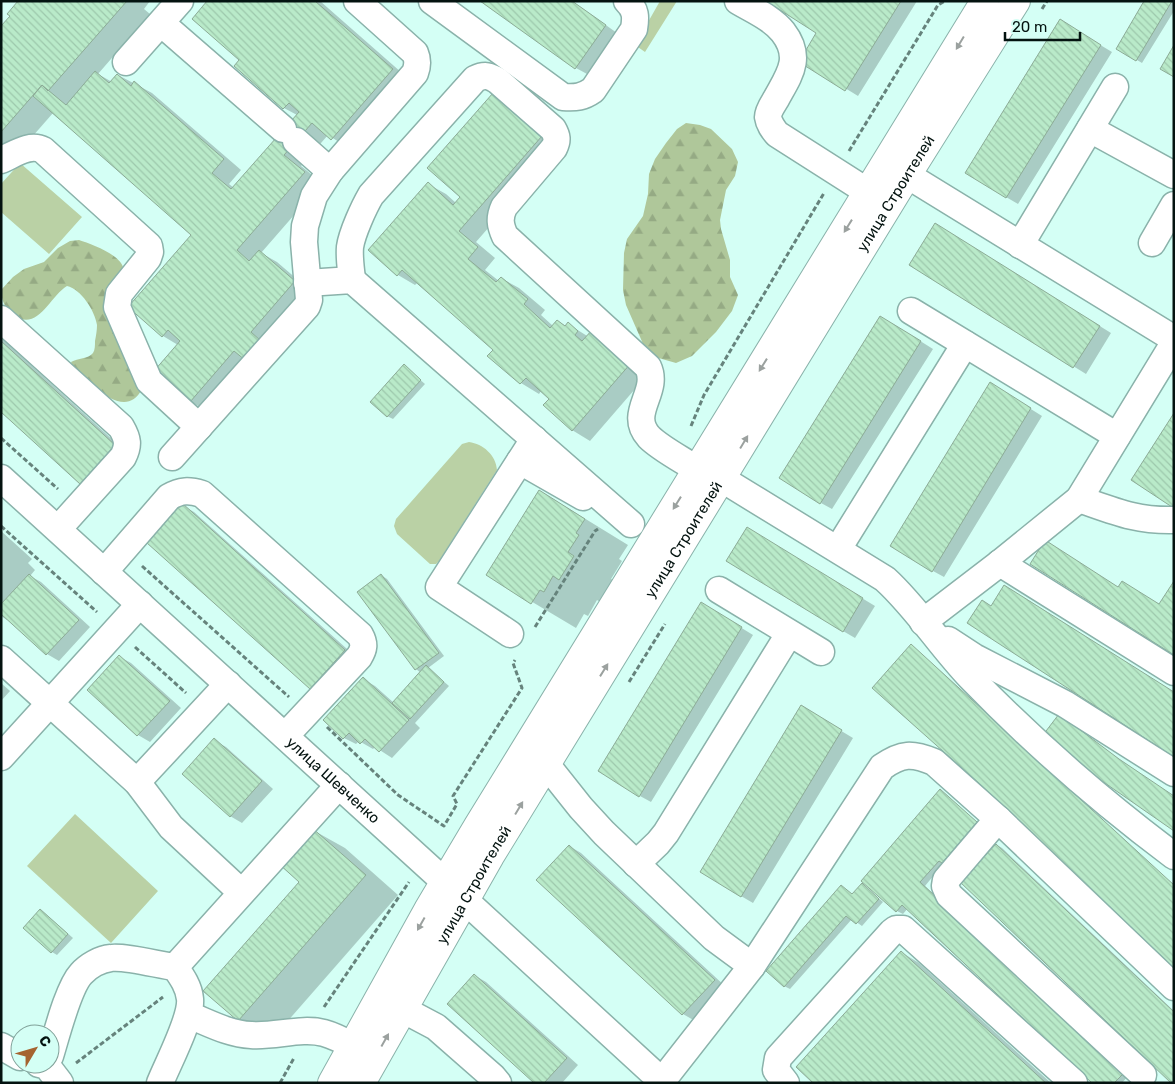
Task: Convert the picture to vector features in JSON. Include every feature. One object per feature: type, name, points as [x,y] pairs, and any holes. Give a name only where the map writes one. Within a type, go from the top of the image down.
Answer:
[{"type":"main road","name":"улица Строителей","points":[[332,1083],[353,1046],[455,890],[546,764],[868,192],[985,1]]},
{"type":"main road","name":"улица Строителей","points":[[362,1083],[402,1008],[455,890],[655,538],[710,474],[907,175],[1016,1]]},
{"type":"street","points":[[126,62],[180,1]]},
{"type":"street","points":[[172,457],[307,306],[304,242],[314,196],[330,171],[415,73],[418,67],[418,59],[415,53],[357,1]]},
{"type":"street","points":[[432,1],[563,97],[575,98],[584,96],[593,90],[634,29],[636,18],[633,7],[627,1]]},
{"type":"street","points":[[738,1],[769,19],[782,31],[794,55],[792,70],[768,115],[770,124],[777,134],[868,192]]},
{"type":"street","points":[[161,23],[330,171]]},
{"type":"street","points":[[352,280],[350,248],[371,195],[475,79],[482,76],[490,76],[498,81],[553,129],[558,142],[504,207],[500,216],[501,227],[506,236],[648,366],[652,383],[642,408],[641,418],[643,428],[649,437],[675,455],[838,549],[885,579],[899,591],[965,672],[1036,744],[1174,856]]},
{"type":"street","points":[[1020,245],[1115,87]]},
{"type":"street","points":[[1090,129],[1174,175]]},
{"type":"street","points":[[1,160],[30,147],[37,146],[44,150],[149,246],[148,258],[119,294],[117,307],[149,381],[199,427]]},
{"type":"street","points":[[907,175],[1174,339]]},
{"type":"street","points":[[1152,243],[1174,205]]},
{"type":"street","points":[[307,282],[352,280],[631,524]]},
{"type":"street","points":[[911,311],[1117,436]]},
{"type":"street","points":[[1,319],[121,427],[127,437],[128,448],[123,457],[58,530]]},
{"type":"street","points":[[923,622],[1079,499],[1174,343]]},
{"type":"street","points":[[838,549],[965,344]]},
{"type":"street","points":[[520,640],[439,587],[534,439]]},
{"type":"street","points":[[520,461],[655,538]]},
{"type":"street","name":"улица Шевченко","points":[[1,478],[455,890],[663,1082]]},
{"type":"street","points":[[104,572],[169,497],[179,492],[190,490],[202,494],[360,635],[364,642],[359,657],[285,736]]},
{"type":"street","points":[[1079,499],[1127,516],[1152,521],[1174,520]]},
{"type":"street","points":[[1000,563],[1174,672]]},
{"type":"street","points":[[719,590],[821,652]]},
{"type":"street","points":[[1,757],[140,604]]},
{"type":"street","points":[[923,622],[951,643],[1065,704],[1174,773]]},
{"type":"street","points":[[636,864],[658,844],[666,833],[789,634]]},
{"type":"street","points":[[1,659],[137,782],[171,827],[241,892]]},
{"type":"street","points":[[137,782],[228,684]]},
{"type":"street","points":[[1011,719],[1035,688]]},
{"type":"street","points":[[663,1082],[752,966],[882,767],[895,758],[909,755],[922,757],[934,762],[998,819],[1174,987]]},
{"type":"street","points":[[546,764],[587,814],[636,864],[714,938],[752,966]]},
{"type":"street","points":[[180,974],[241,892],[339,785]]},
{"type":"street","points":[[998,819],[946,880],[949,895],[1144,1080]]},
{"type":"street","points":[[786,1083],[776,1070],[778,1058],[892,932],[896,929],[903,929],[1074,1083]]},
{"type":"street","points":[[60,1033],[72,989],[80,975],[90,966],[100,961],[112,958],[180,974]]},
{"type":"street","points":[[160,1083],[188,1015],[190,1000],[180,974]]},
{"type":"street","points":[[402,1008],[436,1027],[449,1037],[498,1083]]},
{"type":"street","points":[[188,1015],[236,1033],[253,1036],[322,1032],[337,1037],[353,1046]]},
{"type":"path","points":[[675,455],[687,435],[704,395],[836,172],[938,5],[945,1]]},
{"type":"path","points":[[1,438],[78,507]]},
{"type":"path","points":[[123,550],[307,713],[315,716],[398,794],[444,826],[457,804],[453,796],[522,688],[513,663],[520,640],[595,531],[600,528]]},
{"type":"path","points":[[280,1083],[322,1010],[410,880]]},
{"type":"path","points":[[60,1062],[180,974]]},
{"type":"green space","points":[[660,1],[677,1],[645,52],[635,45]]},
{"type":"green space","points":[[686,123],[711,129],[732,149],[738,162],[735,176],[726,190],[720,220],[730,260],[730,277],[738,295],[732,311],[716,332],[692,356],[676,363],[655,357],[644,346],[626,305],[623,290],[624,253],[627,239],[643,216],[648,194],[649,174],[655,159],[677,129]]},
{"type":"green space","points":[[20,163],[82,217],[49,254],[1,212],[1,184]]},
{"type":"green space","points":[[79,240],[110,254],[123,267],[142,389],[135,398],[126,402],[108,397],[74,369],[71,362],[93,353],[97,327],[96,319],[90,307],[77,291],[67,286],[60,291],[42,312],[29,320],[21,319],[12,314],[7,309],[3,300],[1,290],[13,277],[24,269],[44,262],[58,248],[70,241]]},
{"type":"green space","points":[[469,442],[479,445],[488,451],[494,460],[497,470],[439,561],[436,564],[430,564],[397,534],[394,526],[396,519],[462,444]]},
{"type":"green space","points":[[75,814],[158,891],[111,943],[27,866]]},
{"type":"building","points":[[18,1],[127,1],[48,91],[42,85],[1,132],[1,26],[10,16],[7,14]]},
{"type":"building","points":[[207,1],[315,1],[393,69],[331,140],[312,123],[284,155],[305,172],[237,250],[249,261],[259,250],[295,281],[251,332],[261,341],[245,360],[234,351],[190,402],[154,371],[180,341],[168,330],[162,337],[128,307],[191,235],[33,96],[42,85],[66,105],[95,71],[109,83],[117,74],[131,86],[134,81],[224,159],[212,173],[231,189],[299,112],[289,103],[283,109],[234,66],[239,60],[192,19]]},
{"type":"building","points":[[480,1],[572,1],[606,25],[575,69]]},
{"type":"building","points":[[766,1],[901,1],[845,91],[799,62],[816,33]]},
{"type":"building","points":[[1144,1],[1172,1],[1136,61],[1116,49]]},
{"type":"building","points":[[1060,19],[1101,45],[1006,198],[965,173]]},
{"type":"building","points":[[1174,45],[1174,77],[1160,69]]},
{"type":"building","points":[[493,93],[542,136],[459,231],[478,247],[468,259],[496,282],[501,277],[528,299],[524,304],[550,328],[557,320],[565,326],[568,322],[578,331],[575,335],[582,341],[593,329],[631,363],[572,431],[543,405],[549,399],[526,378],[520,384],[487,356],[493,350],[402,270],[397,276],[368,250],[428,182],[453,205],[460,197],[427,168]]},
{"type":"building","points":[[935,223],[1100,326],[1073,368],[909,265]]},
{"type":"building","points":[[880,316],[921,341],[820,504],[779,478]]},
{"type":"building","points":[[1,341],[115,445],[80,484],[1,412]]},
{"type":"building","points":[[404,364],[421,380],[387,417],[370,402]]},
{"type":"building","points":[[990,382],[1031,408],[932,572],[890,546]]},
{"type":"building","points":[[1174,413],[1174,504],[1172,507],[1131,480]]},
{"type":"building","points":[[539,490],[585,519],[576,533],[579,535],[568,552],[574,556],[559,580],[553,576],[544,592],[540,590],[531,604],[486,575]]},
{"type":"building","points":[[182,503],[345,650],[310,689],[147,543]]},
{"type":"building","points":[[747,527],[863,598],[843,632],[726,561]]},
{"type":"building","points":[[1045,540],[1118,587],[1122,581],[1159,604],[1174,581],[1174,655],[1030,564]]},
{"type":"building","points":[[29,574],[79,620],[46,655],[1,614],[1,604]]},
{"type":"building","points":[[381,574],[439,653],[415,670],[357,592]]},
{"type":"building","points":[[1004,585],[1174,692],[1174,757],[967,623],[982,600],[991,606]]},
{"type":"building","points":[[701,602],[742,627],[639,797],[598,771]]},
{"type":"building","points":[[911,644],[1174,885],[1174,968],[981,785],[872,688]]},
{"type":"building","points":[[119,655],[170,701],[137,736],[87,690]]},
{"type":"building","points":[[426,665],[444,682],[410,719],[392,703]]},
{"type":"building","points":[[363,677],[409,720],[379,752],[365,739],[360,744],[349,733],[343,739],[323,720]]},
{"type":"building","points":[[801,705],[842,730],[741,897],[700,872]]},
{"type":"building","points":[[1059,714],[1119,759],[1174,796],[1174,831],[1102,781],[1043,735]]},
{"type":"building","points":[[214,738],[262,781],[230,817],[182,774]]},
{"type":"building","points":[[940,789],[977,822],[942,863],[939,861],[920,882],[1124,1073],[1114,1083],[1092,1083],[902,905],[896,912],[861,881]]},
{"type":"building","points":[[311,827],[366,875],[238,1021],[203,991],[299,882],[279,864]]},
{"type":"building","points":[[996,844],[1174,1012],[1174,1083],[1171,1083],[960,882]]},
{"type":"building","points":[[569,845],[715,980],[682,1015],[536,880]]},
{"type":"building","points":[[862,883],[879,899],[856,924],[846,916],[784,987],[766,971],[841,885],[852,894]]},
{"type":"building","points":[[40,909],[68,934],[51,953],[23,928]]},
{"type":"building","points":[[901,951],[1046,1083],[813,1083],[796,1067]]},
{"type":"building","points":[[474,974],[567,1058],[544,1083],[534,1083],[447,1004]]}]
